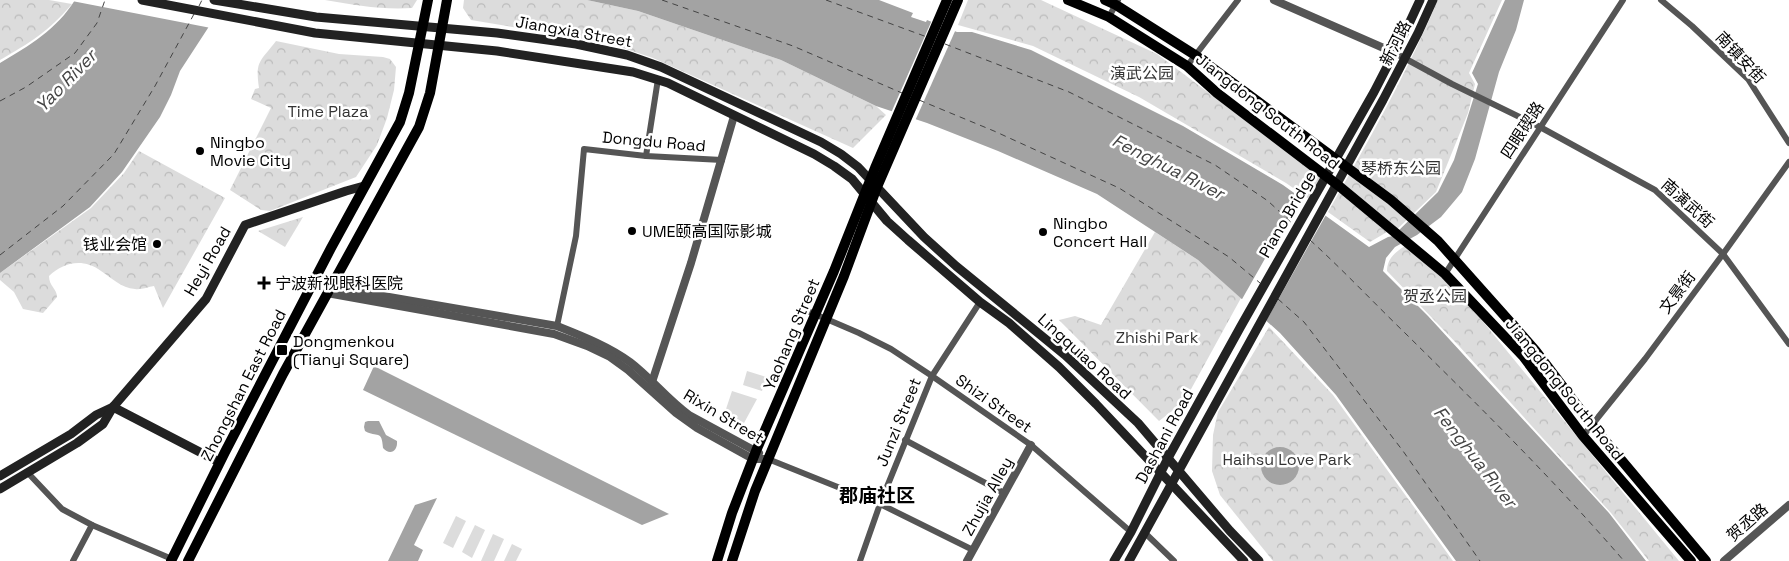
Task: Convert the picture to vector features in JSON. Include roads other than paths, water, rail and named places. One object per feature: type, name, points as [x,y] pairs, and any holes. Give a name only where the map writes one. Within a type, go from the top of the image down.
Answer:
[{"type":"main road","name":"Jiangxia Street","points":[[142,0],[315,33],[497,51],[633,72],[658,79],[814,154],[852,179],[872,202]]},
{"type":"main road","name":"Jiangxia Street","points":[[214,0],[316,17],[497,33],[576,44],[646,60],[820,142],[850,160],[873,184]]},
{"type":"main road","points":[[946,14],[947,0]]},
{"type":"main road","points":[[946,14],[958,0]]},
{"type":"main road","name":"Jiangdong South Road","points":[[1068,0],[1109,17],[1187,66],[1217,93],[1339,186],[1445,274],[1523,356],[1583,436],[1691,561]]},
{"type":"main road","name":"Jiangdong South Road","points":[[1105,0],[1117,2],[1195,56],[1391,200],[1428,233],[1455,260],[1535,350],[1592,425],[1706,561]]},
{"type":"main road","name":"新河路","points":[[1374,92],[1420,0]]},
{"type":"main road","name":"新河路","points":[[1383,100],[1433,0]]},
{"type":"main road","name":"Zhongshan East Road","points":[[172,560],[219,462],[364,186],[400,122],[409,93],[427,1]]},
{"type":"main road","name":"Zhongshan East Road","points":[[188,561],[283,374],[419,127],[430,92],[446,2]]},
{"type":"main road","name":"Yaohang Street","points":[[717,561],[732,513],[755,455],[816,314],[865,193],[873,184],[946,14]]},
{"type":"main road","name":"Piano Bridge","points":[[1242,326],[1374,92]]},
{"type":"main road","name":"Piano Bridge","points":[[1253,334],[1383,100]]},
{"type":"main road","name":"Yaohang Street","points":[[732,561],[747,512],[827,318],[872,202],[873,184]]},
{"type":"main road","name":"Lingquiao Road","points":[[873,184],[924,237],[956,266],[1065,354],[1138,423],[1230,531],[1259,561]]},
{"type":"main road","name":"Heyi Road","points":[[0,489],[28,473],[102,424],[113,407],[206,299],[245,225],[346,190],[364,186]]},
{"type":"main road","name":"Lingquiao Road","points":[[872,202],[887,221],[908,240],[1059,367],[1244,561]]},
{"type":"main road","name":"Dashani Road","points":[[1114,561],[1131,532],[1168,458],[1242,326]]},
{"type":"main road","name":"Dashani Road","points":[[1129,561],[1253,334]]},
{"type":"main road","points":[[113,407],[219,462]]},
{"type":"main road","name":"Heyi Road","points":[[0,476],[63,438],[96,415],[113,407]]},
{"type":"street","points":[[1187,66],[1238,0]]},
{"type":"street","points":[[1274,0],[1395,53]]},
{"type":"street","name":"四眼碶路","points":[[1445,274],[1623,0]]},
{"type":"street","name":"南镇安街","points":[[1661,0],[1692,26],[1748,79],[1789,143]]},
{"type":"street","points":[[1109,17],[1117,2]]},
{"type":"street","name":"南演武街","points":[[1395,53],[1452,84],[1540,127],[1655,190],[1723,254],[1789,344]]},
{"type":"street","points":[[646,156],[658,79]]},
{"type":"street","points":[[652,382],[691,263],[734,116]]},
{"type":"street","name":"Dongdu Road","points":[[557,326],[576,236],[584,149],[646,156],[722,160]]},
{"type":"street","name":"文景街","points":[[1583,436],[1645,358],[1789,162]]},
{"type":"street","name":"Rixin Street","points":[[329,290],[557,326],[590,339],[630,362],[688,415],[755,455]]},
{"type":"street","name":"Rixin Street","points":[[329,290],[554,334],[587,346],[610,357],[628,370],[685,420],[755,455],[768,459]]},
{"type":"street","name":"Junzi Street","points":[[860,561],[880,504],[932,376],[980,302]]},
{"type":"street","name":"Shizi Street","points":[[803,308],[891,349],[932,376],[1030,445],[1131,532]]},
{"type":"street","points":[[905,440],[1004,493]]},
{"type":"street","name":"Zhujia Alley","points":[[967,561],[1030,445]]},
{"type":"street","points":[[768,459],[880,504],[972,550]]},
{"type":"street","points":[[28,473],[62,509],[92,525],[172,560]]},
{"type":"street","name":"贺丞路","points":[[1724,561],[1789,505]]},
{"type":"street","points":[[73,561],[92,525]]},
{"type":"street","points":[[1145,533],[1174,561]]},
{"type":"water","name":"Yao River","points":[[75,0],[218,6],[208,28],[180,71],[160,117],[122,172],[90,207],[0,273],[0,63],[42,36],[60,20]]},
{"type":"water","name":"Fenghua Rıver","points":[[587,0],[879,0],[913,13],[911,17],[926,22],[927,20],[957,32],[972,32],[1031,50],[1183,126],[1283,185],[1369,247],[1393,236],[1438,192],[1454,160],[1478,84],[1472,73],[1505,0],[1524,0],[1516,30],[1499,72],[1475,159],[1462,192],[1441,217],[1417,235],[1395,247],[1386,258],[1383,271],[1428,316],[1609,513],[1646,561],[1456,561],[1336,395],[1280,333],[1198,260],[1097,194],[998,151],[927,123],[876,106],[781,60],[638,11]]},
{"type":"water","points":[[374,366],[669,514],[642,525],[363,390]]},
{"type":"water","points":[[379,421],[386,435],[397,441],[395,450],[388,452],[383,448],[380,436],[365,431],[365,422]]},
{"type":"water","points":[[1280,447],[1293,453],[1299,466],[1293,479],[1280,485],[1267,479],[1261,466],[1267,453]]},
{"type":"water","points":[[437,498],[414,545],[423,550],[418,561],[388,561],[415,505]]},
{"type":"place","name":"Ningbo Movie City","points":[[200,151]]},
{"type":"place","name":"UME颐高国际影城","points":[[632,231]]},
{"type":"place","name":"Ningbo Concert Hall","points":[[1043,232]]},
{"type":"place","name":"钱业会馆","points":[[157,244]]},
{"type":"place","name":"宁波新视眼科医院","points":[[264,283]]},
{"type":"place","name":"Dongmenkou (Tianyi Square)","points":[[282,350]]},
{"type":"district","name":"郡庙社区","points":[[877,495]]},
{"type":"park label","name":"演武公园","points":[[1142,73]]},
{"type":"park label","name":"Time Plaza","points":[[328,111]]},
{"type":"park label","name":"琴桥东公园","points":[[1401,168]]},
{"type":"park label","name":"贺丞公园","points":[[1435,296]]},
{"type":"park label","name":"Zhishi Park","points":[[1157,337]]},
{"type":"park label","name":"Haihsu Love Park","points":[[1287,459]]}]
